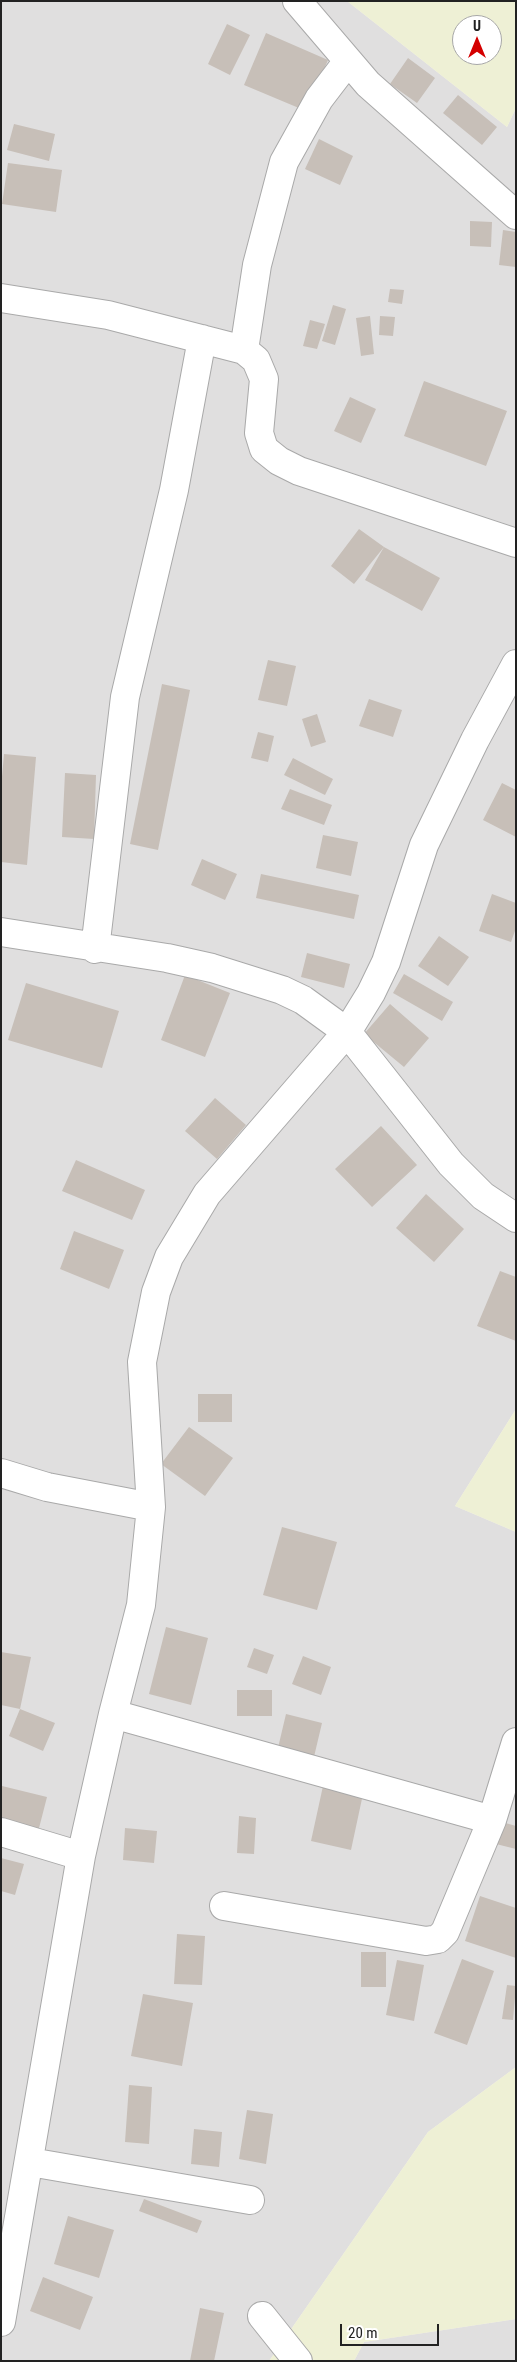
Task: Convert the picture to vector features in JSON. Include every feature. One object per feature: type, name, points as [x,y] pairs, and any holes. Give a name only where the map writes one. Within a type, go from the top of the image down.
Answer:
[{"type":"street","points":[[298,1],[368,84],[516,215]]},
{"type":"street","points":[[244,350],[257,265],[284,162],[318,100],[348,61]]},
{"type":"street","points":[[1,298],[108,315],[244,350],[256,360],[264,379],[259,434],[264,449],[279,461],[299,471],[516,543]]},
{"type":"street","points":[[95,949],[125,697],[174,490],[202,339]]},
{"type":"street","points":[[1,2322],[6,2262],[30,2162],[81,1856],[140,1605],[152,1507],[142,1362],[156,1292],[169,1258],[207,1194],[348,1032],[372,993],[386,962],[413,876],[428,837],[475,740],[516,664]]},
{"type":"street","points":[[1,932],[95,949],[167,958],[252,979],[303,1000],[348,1032],[451,1164],[483,1196],[516,1218]]},
{"type":"street","points":[[1,1473],[47,1487],[152,1507]]},
{"type":"street","points":[[113,1714],[492,1820]]},
{"type":"street","points":[[224,1906],[426,1941],[438,1939],[445,1932],[492,1820],[516,1742]]},
{"type":"street","points":[[1,1832],[81,1856]]},
{"type":"street","points":[[30,2162],[250,2200]]},
{"type":"street","points":[[262,2316],[298,2361]]},
{"type":"shaded area","points":[[1,1],[347,1],[507,127],[516,108],[516,1409],[455,1506],[516,1532],[516,2067],[428,2132],[269,2361],[1,2361]]},
{"type":"shaded area","points":[[516,2319],[516,2361],[354,2361],[364,2342]]},
{"type":"green space","points":[[347,1],[516,1],[516,108],[507,127]]},
{"type":"green space","points":[[516,1409],[516,1532],[455,1506]]},
{"type":"green space","points":[[516,2067],[516,2319],[364,2342],[354,2361],[269,2361],[428,2132]]},
{"type":"building","points":[[227,24],[250,35],[230,75],[208,64]]},
{"type":"building","points":[[266,33],[328,60],[306,111],[244,85]]},
{"type":"building","points":[[408,58],[435,78],[417,103],[390,84]]},
{"type":"building","points":[[458,95],[497,127],[482,145],[443,113]]},
{"type":"building","points":[[14,124],[55,134],[49,161],[7,150]]},
{"type":"building","points":[[319,139],[353,156],[340,185],[305,169]]},
{"type":"building","points":[[8,163],[62,170],[56,212],[2,204]]},
{"type":"building","points":[[470,221],[492,222],[491,247],[470,246]]},
{"type":"building","points":[[503,230],[516,232],[516,267],[499,265]]},
{"type":"building","points":[[390,289],[404,290],[402,304],[388,302]]},
{"type":"building","points":[[333,305],[346,309],[335,345],[322,341]]},
{"type":"building","points":[[370,316],[374,354],[361,356],[356,318]]},
{"type":"building","points":[[380,316],[395,317],[393,336],[379,335]]},
{"type":"building","points":[[310,320],[325,324],[317,349],[303,346]]},
{"type":"building","points":[[424,381],[507,411],[486,466],[404,436]]},
{"type":"building","points":[[350,397],[376,409],[361,443],[334,431]]},
{"type":"building","points":[[359,529],[384,547],[354,584],[331,566]]},
{"type":"building","points":[[384,547],[440,578],[422,611],[365,580]]},
{"type":"building","points":[[268,660],[296,666],[287,706],[258,700]]},
{"type":"building","points":[[162,684],[190,690],[158,850],[130,844]]},
{"type":"building","points":[[369,699],[402,710],[393,737],[359,726]]},
{"type":"building","points":[[317,714],[326,742],[311,747],[302,719]]},
{"type":"building","points":[[258,732],[274,736],[268,762],[251,758]]},
{"type":"building","points":[[4,754],[36,757],[27,865],[1,862],[1,788]]},
{"type":"building","points":[[293,758],[333,779],[325,795],[284,775]]},
{"type":"building","points":[[65,773],[96,775],[94,839],[62,837]]},
{"type":"building","points":[[502,783],[516,790],[516,837],[483,820]]},
{"type":"building","points":[[290,789],[332,805],[324,825],[281,809]]},
{"type":"building","points":[[323,835],[358,842],[351,876],[316,868]]},
{"type":"building","points":[[202,859],[237,874],[225,900],[191,885]]},
{"type":"building","points":[[261,874],[359,895],[354,919],[256,898]]},
{"type":"building","points":[[492,894],[516,903],[516,928],[511,942],[479,931]]},
{"type":"building","points":[[439,936],[469,957],[448,986],[418,966]]},
{"type":"building","points":[[307,953],[350,964],[344,988],[301,977]]},
{"type":"building","points":[[404,974],[453,1002],[442,1021],[393,993]]},
{"type":"building","points":[[185,975],[230,993],[205,1057],[161,1040]]},
{"type":"building","points":[[26,983],[119,1011],[102,1068],[8,1040]]},
{"type":"building","points":[[390,1004],[429,1038],[404,1067],[364,1034]]},
{"type":"building","points":[[215,1098],[246,1125],[217,1159],[185,1131]]},
{"type":"building","points":[[381,1126],[417,1165],[372,1207],[335,1169]]},
{"type":"building","points":[[76,1160],[145,1190],[132,1220],[62,1191]]},
{"type":"building","points":[[426,1194],[464,1229],[434,1262],[396,1228]]},
{"type":"building","points":[[74,1231],[124,1250],[109,1289],[60,1269]]},
{"type":"building","points":[[500,1271],[516,1277],[516,1341],[477,1326]]},
{"type":"building","points":[[198,1394],[232,1394],[232,1422],[198,1422]]},
{"type":"building","points":[[189,1427],[233,1458],[205,1496],[161,1464]]},
{"type":"building","points":[[282,1527],[337,1542],[317,1610],[263,1595]]},
{"type":"building","points":[[166,1627],[208,1638],[191,1705],[149,1694]]},
{"type":"building","points":[[254,1648],[274,1655],[267,1674],[247,1667]]},
{"type":"building","points":[[1,1652],[31,1657],[20,1709],[1,1705]]},
{"type":"building","points":[[303,1656],[331,1667],[321,1695],[292,1684]]},
{"type":"building","points":[[237,1690],[272,1690],[272,1716],[237,1716]]},
{"type":"building","points":[[20,1709],[55,1723],[43,1751],[9,1736]]},
{"type":"building","points":[[286,1714],[322,1723],[313,1761],[277,1752]]},
{"type":"building","points":[[2,1786],[47,1797],[38,1832],[1,1823]]},
{"type":"building","points":[[323,1786],[363,1794],[351,1850],[311,1841]]},
{"type":"building","points":[[239,1816],[256,1818],[254,1854],[237,1853]]},
{"type":"building","points":[[502,1822],[516,1826],[516,1849],[496,1844]]},
{"type":"building","points":[[125,1828],[157,1831],[154,1863],[123,1860]]},
{"type":"building","points":[[1,1858],[24,1864],[15,1895],[1,1891]]},
{"type":"building","points":[[480,1896],[516,1908],[516,1958],[465,1941]]},
{"type":"building","points":[[177,1934],[205,1936],[202,1985],[174,1984]]},
{"type":"building","points":[[361,1952],[386,1952],[386,1987],[361,1987]]},
{"type":"building","points":[[462,1959],[494,1971],[467,2045],[434,2033]]},
{"type":"building","points":[[397,1960],[424,1965],[414,2021],[386,2015]]},
{"type":"building","points":[[507,1985],[516,1986],[513,2020],[502,2019]]},
{"type":"building","points":[[143,1994],[193,2003],[182,2066],[131,2056]]},
{"type":"building","points":[[129,2085],[152,2087],[149,2144],[125,2142]]},
{"type":"building","points":[[247,2110],[273,2114],[266,2164],[239,2159]]},
{"type":"building","points":[[194,2129],[222,2132],[219,2167],[191,2164]]},
{"type":"building","points":[[144,2199],[202,2221],[197,2233],[139,2211]]},
{"type":"building","points":[[68,2216],[114,2230],[99,2278],[54,2264]]},
{"type":"building","points":[[43,2277],[93,2297],[80,2330],[30,2311]]},
{"type":"building","points":[[200,2308],[224,2313],[214,2361],[190,2361]]}]
